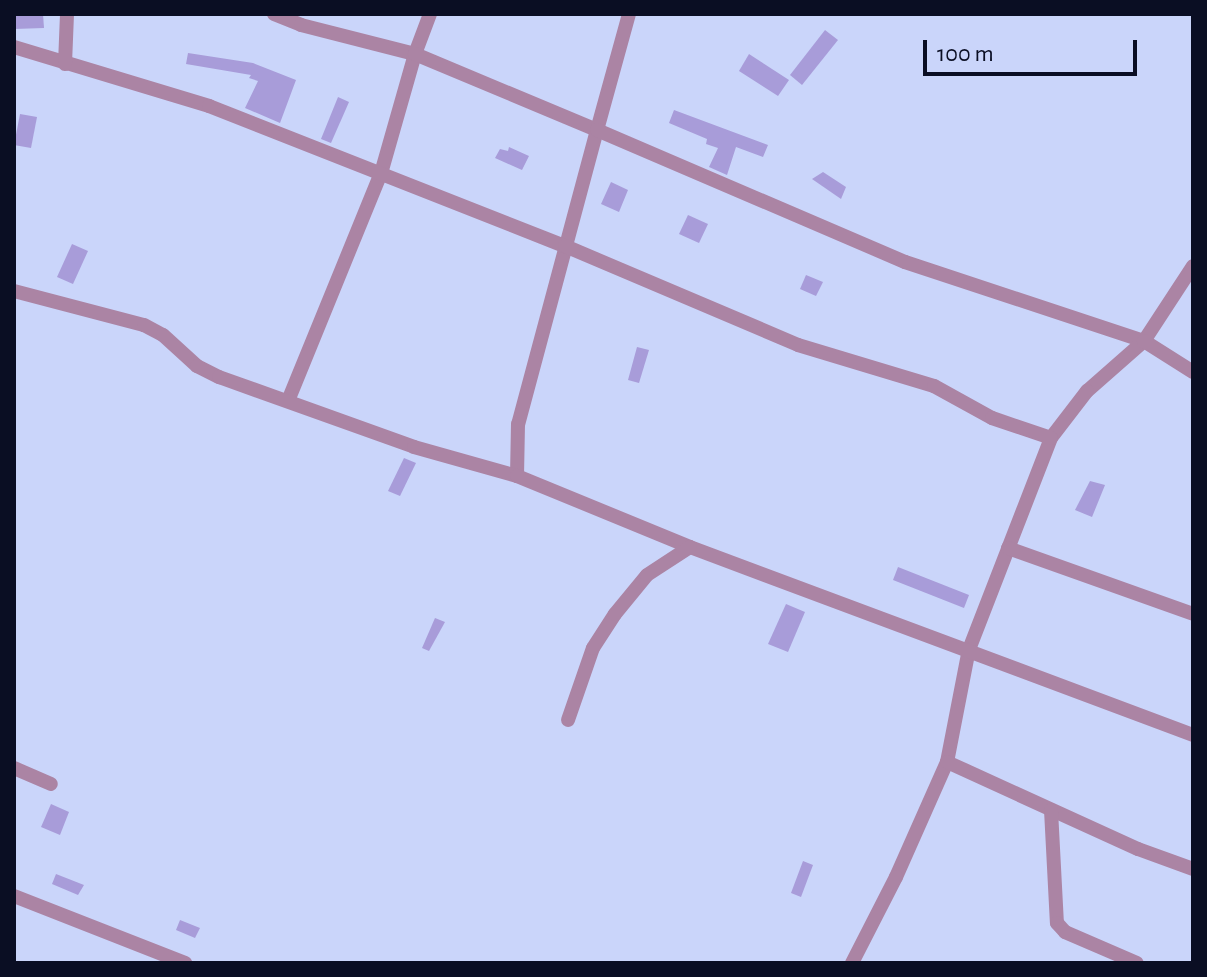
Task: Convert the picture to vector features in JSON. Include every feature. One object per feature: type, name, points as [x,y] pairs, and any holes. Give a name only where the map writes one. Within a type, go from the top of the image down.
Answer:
[{"type":"street","points":[[65,64],[67,14]]},
{"type":"street","points":[[274,14],[301,25],[415,54],[905,262],[1144,341],[1193,372]]},
{"type":"street","points":[[288,401],[381,173],[415,54],[430,14]]},
{"type":"street","points":[[517,476],[518,424],[629,14]]},
{"type":"street","points":[[14,47],[209,106],[565,246],[798,345],[934,386],[992,418],[1051,438]]},
{"type":"street","points":[[852,963],[896,877],[947,762],[969,649],[1051,438],[1087,391],[1144,341],[1193,266]]},
{"type":"street","points":[[14,291],[144,325],[163,335],[197,366],[414,447],[517,476],[690,547],[1193,735]]},
{"type":"street","points":[[568,720],[593,648],[615,614],[647,575],[690,547]]},
{"type":"street","points":[[1008,548],[1193,614]]},
{"type":"street","points":[[947,762],[1138,849],[1193,869]]},
{"type":"street","points":[[14,768],[51,784]]},
{"type":"street","points":[[1051,810],[1057,923],[1065,932],[1137,963]]},
{"type":"street","points":[[14,896],[185,963]]},
{"type":"building","points":[[14,14],[43,14],[44,28],[14,29]]},
{"type":"building","points":[[825,30],[838,40],[802,85],[790,75]]},
{"type":"building","points":[[188,53],[253,63],[296,80],[280,123],[245,108],[258,81],[249,78],[251,75],[186,64]]},
{"type":"building","points":[[749,54],[789,80],[778,96],[739,71]]},
{"type":"building","points":[[338,97],[349,102],[331,143],[321,139]]},
{"type":"building","points":[[674,110],[768,145],[763,157],[736,147],[727,175],[709,167],[718,148],[706,144],[707,139],[669,123]]},
{"type":"building","points":[[20,114],[37,117],[31,148],[14,145]]},
{"type":"building","points":[[509,147],[529,156],[522,170],[495,158],[500,149],[508,151]]},
{"type":"building","points":[[823,172],[846,187],[841,199],[812,179]]},
{"type":"building","points":[[611,182],[628,190],[619,212],[601,204]]},
{"type":"building","points":[[688,215],[708,224],[699,243],[679,234]]},
{"type":"building","points":[[72,244],[88,251],[73,284],[57,277]]},
{"type":"building","points":[[806,275],[823,282],[816,296],[800,289]]},
{"type":"building","points":[[637,347],[649,350],[639,383],[628,380]]},
{"type":"building","points":[[404,458],[416,463],[400,496],[388,491]]},
{"type":"building","points":[[1090,481],[1105,485],[1092,517],[1075,510]]},
{"type":"building","points":[[898,567],[969,595],[964,608],[893,580]]},
{"type":"building","points":[[786,604],[805,612],[788,652],[768,644]]},
{"type":"building","points":[[435,618],[445,622],[429,651],[422,648]]},
{"type":"building","points":[[51,804],[69,812],[60,835],[41,827]]},
{"type":"building","points":[[803,861],[813,865],[801,897],[791,893]]},
{"type":"building","points":[[56,874],[84,885],[78,895],[52,884]]},
{"type":"building","points":[[180,920],[200,928],[195,938],[176,930]]}]
